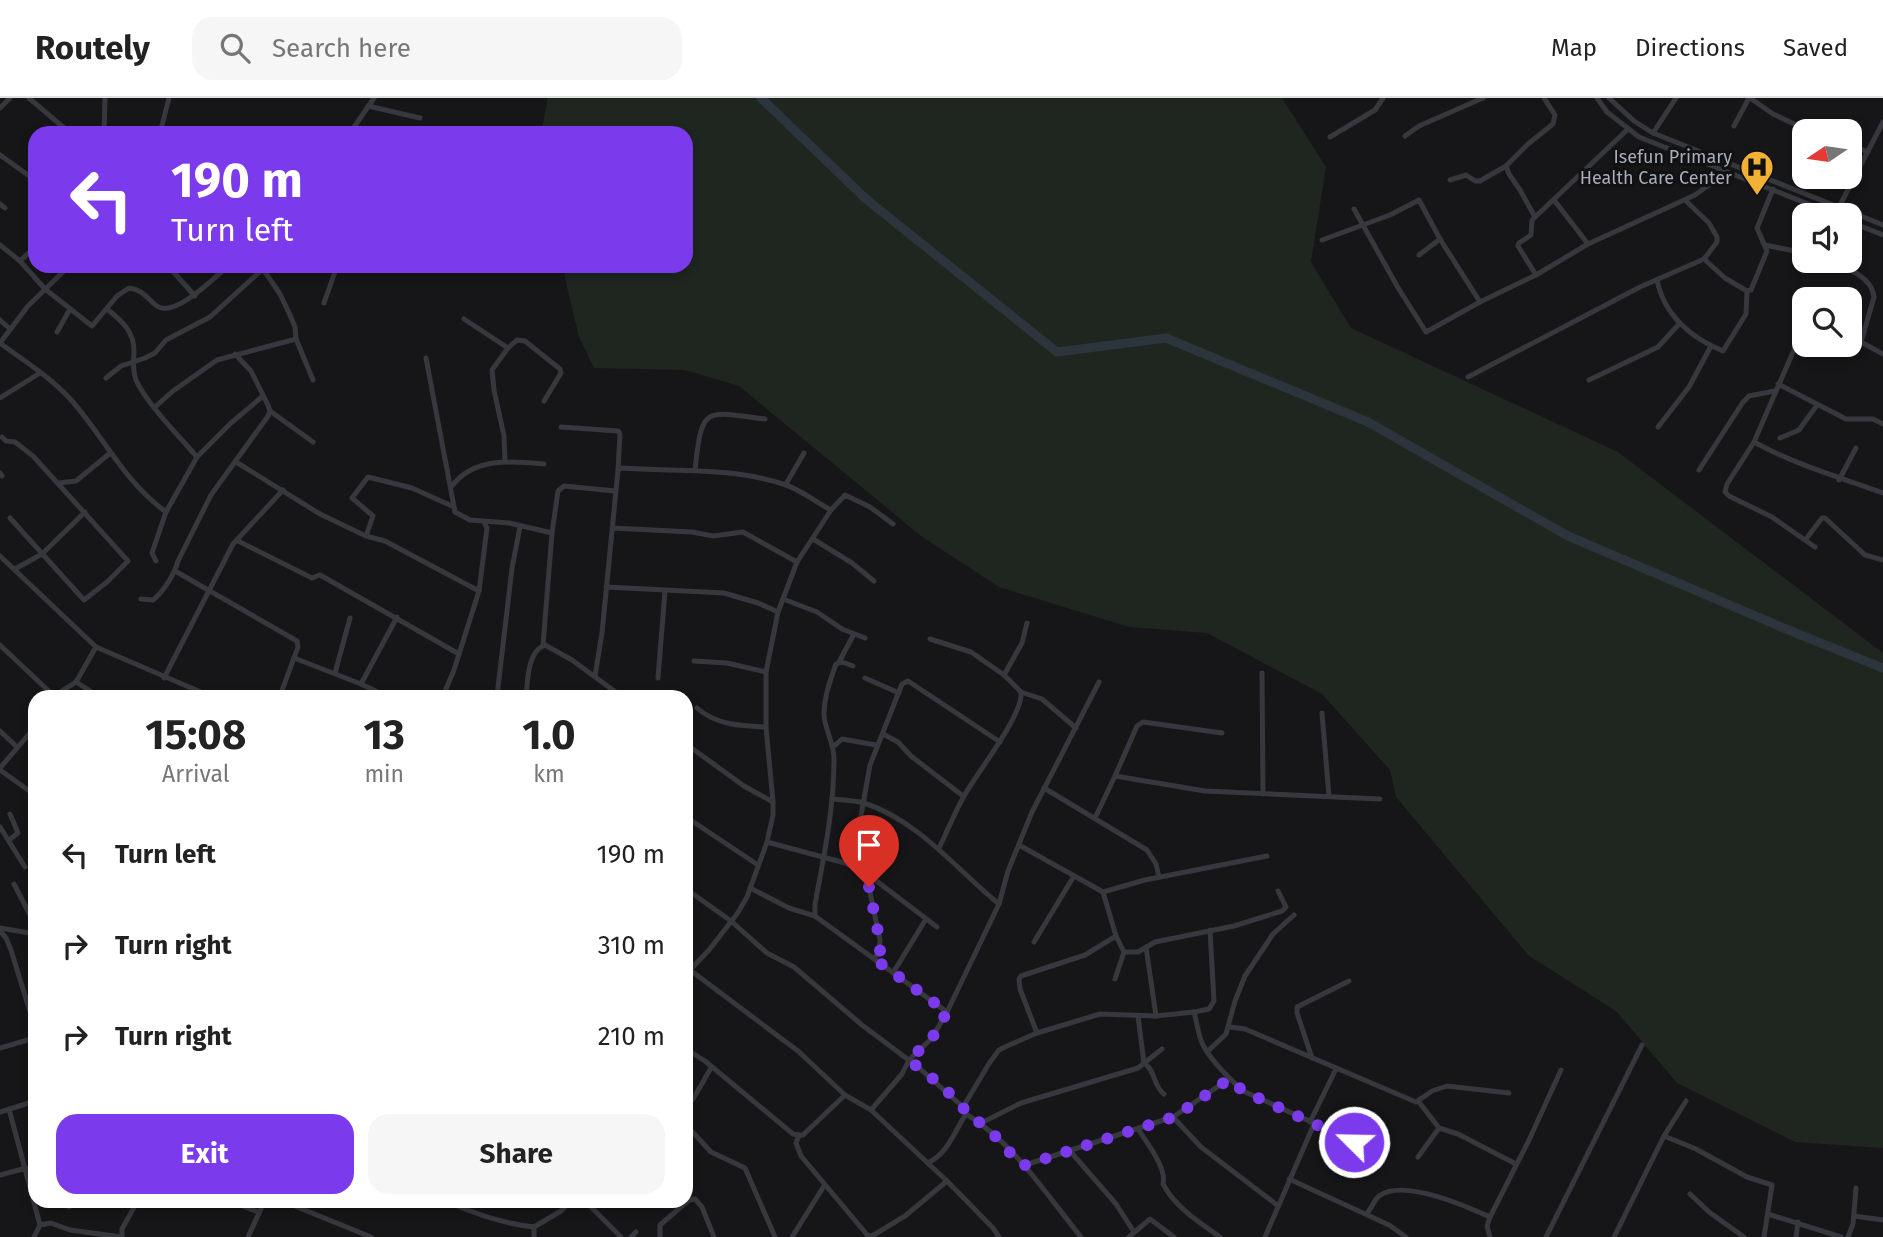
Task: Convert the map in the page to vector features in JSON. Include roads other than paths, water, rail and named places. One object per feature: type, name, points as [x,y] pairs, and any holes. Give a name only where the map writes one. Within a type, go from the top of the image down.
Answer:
[{"type":"street","points":[[0,108],[10,98]]},
{"type":"street","points":[[29,98],[62,126]]},
{"type":"street","points":[[104,126],[106,98]]},
{"type":"street","points":[[162,126],[169,98]]},
{"type":"street","points":[[355,126],[374,98]]},
{"type":"street","points":[[1330,137],[1375,110],[1383,98]]},
{"type":"street","points":[[1405,136],[1419,126],[1483,98]]},
{"type":"street","points":[[1450,180],[1466,175],[1480,181],[1506,166],[1553,124],[1555,115],[1544,98]]},
{"type":"street","points":[[1597,98],[1607,112],[1639,137],[1808,203]]},
{"type":"street","points":[[1609,98],[1634,121],[1653,133],[1831,203]]},
{"type":"street","points":[[1653,133],[1676,98]]},
{"type":"street","points":[[1734,126],[1749,98],[1792,123]]},
{"type":"street","points":[[369,106],[421,118]]},
{"type":"street","points":[[1841,203],[1883,122]]},
{"type":"street","points":[[1536,275],[1518,246],[1531,235],[1532,220],[1627,130]]},
{"type":"street","points":[[1862,150],[1868,152]]},
{"type":"street","points":[[0,155],[28,175]]},
{"type":"street","points":[[1506,166],[1508,174],[1535,218]]},
{"type":"street","points":[[1354,209],[1426,332],[1536,275],[1588,244],[1695,195],[1727,172]]},
{"type":"street","points":[[1747,291],[1751,290],[1766,255],[1765,245],[1757,228],[1773,189]]},
{"type":"street","points":[[1692,205],[1695,195]]},
{"type":"street","points":[[1322,240],[1390,215],[1419,200],[1480,302]]},
{"type":"street","points":[[1554,200],[1588,244]]},
{"type":"street","points":[[1468,377],[1657,280],[1704,259],[1717,242],[1717,237],[1709,223],[1685,200]]},
{"type":"street","points":[[1862,216],[1883,225]]},
{"type":"street","points":[[1862,227],[1883,235]]},
{"type":"street","points":[[1419,255],[1440,239]]},
{"type":"street","points":[[0,245],[28,270]]},
{"type":"street","points":[[1765,245],[1792,250]]},
{"type":"street","points":[[20,261],[28,254]]},
{"type":"street","points":[[1704,259],[1725,278],[1747,291]]},
{"type":"street","points":[[31,273],[45,289],[92,326],[117,296],[129,288],[143,292],[161,309],[195,296],[220,273]]},
{"type":"street","points":[[62,273],[28,306],[0,343],[71,400],[109,454],[147,498],[166,512]]},
{"type":"street","points":[[174,273],[195,296]]},
{"type":"street","points":[[106,378],[121,366],[155,352],[166,340],[210,317],[259,273]]},
{"type":"street","points":[[268,273],[295,327],[296,339],[313,380]]},
{"type":"street","points":[[324,303],[335,273]]},
{"type":"street","points":[[1855,273],[1870,283],[1874,297],[1862,339]]},
{"type":"street","points":[[1657,280],[1665,306],[1679,324],[1723,351],[1746,314],[1747,291]]},
{"type":"street","points":[[57,332],[70,309]]},
{"type":"street","points":[[107,309],[124,322],[130,331],[136,380],[197,457]]},
{"type":"street","points":[[464,319],[508,348]]},
{"type":"street","points":[[0,320],[10,329]]},
{"type":"street","points":[[1589,380],[1658,347],[1679,324]]},
{"type":"street","points":[[155,407],[203,368],[235,354],[296,339]]},
{"type":"street","points":[[505,461],[504,436],[492,370],[517,340],[525,341],[558,365],[561,373],[544,401]]},
{"type":"street","points":[[1862,343],[1883,354]]},
{"type":"street","points":[[1658,427],[1689,387],[1711,346]]},
{"type":"street","points":[[235,354],[251,371],[270,411],[313,442]]},
{"type":"street","points":[[1792,354],[1754,442],[1727,484],[1725,492],[1772,517],[1815,547]]},
{"type":"street","points":[[426,358],[455,512],[461,517],[484,522],[552,533]]},
{"type":"street","points":[[0,398],[40,373]]},
{"type":"street","points":[[1699,470],[1743,402],[1749,396],[1776,387],[1846,419],[1873,419],[1883,424]]},
{"type":"street","points":[[156,561],[152,553],[166,512],[197,457],[263,396]]},
{"type":"street","points":[[1780,438],[1800,430],[1817,405]]},
{"type":"street","points":[[141,598],[155,599],[175,571],[211,495],[270,411]]},
{"type":"street","points":[[695,470],[701,429],[708,417],[717,414],[765,419]]},
{"type":"street","points":[[561,427],[618,431],[620,434],[601,643],[594,676]]},
{"type":"street","points":[[2,438],[15,442],[33,456],[128,561],[84,600],[10,518]]},
{"type":"street","points":[[1754,442],[1779,456],[1839,480],[1883,493]]},
{"type":"street","points":[[1839,480],[1856,448]]},
{"type":"street","points":[[786,484],[804,453]]},
{"type":"street","points":[[58,483],[76,481],[109,454]]},
{"type":"street","points":[[452,486],[466,473],[491,463],[505,461],[544,464]]},
{"type":"street","points":[[236,462],[320,514],[366,536],[385,541],[479,591]]},
{"type":"street","points":[[618,470],[695,470],[752,477],[786,484],[831,510]]},
{"type":"street","points":[[366,536],[373,516],[352,498],[368,477],[412,488],[452,506]]},
{"type":"street","points":[[527,690],[533,656],[543,645],[558,491],[562,487],[615,491]]},
{"type":"street","points":[[164,678],[233,544],[283,490]]},
{"type":"street","points":[[693,965],[709,950],[731,921],[750,888],[773,816],[766,727],[766,672],[778,612],[797,562],[831,510],[845,495],[870,507],[893,524]]},
{"type":"street","points":[[15,569],[43,554],[85,512]]},
{"type":"street","points":[[1806,539],[1822,518],[1825,518],[1865,555],[1883,560]]},
{"type":"street","points":[[445,690],[479,591],[487,528],[484,522]]},
{"type":"street","points":[[498,690],[520,527]]},
{"type":"street","points":[[612,528],[692,532],[713,536],[743,532],[797,562]]},
{"type":"street","points":[[813,538],[874,581]]},
{"type":"street","points":[[238,541],[312,578],[320,575],[458,654]]},
{"type":"street","points":[[0,556],[96,647],[195,690]]},
{"type":"street","points":[[175,571],[295,639],[298,645],[295,658],[282,690]]},
{"type":"street","points":[[606,587],[724,593],[778,612]]},
{"type":"street","points":[[658,678],[665,591]]},
{"type":"street","points":[[783,600],[817,612],[842,629],[864,638]]},
{"type":"street","points":[[360,684],[397,617]]},
{"type":"street","points":[[335,673],[350,618]]},
{"type":"street","points":[[1004,675],[1022,643],[1027,623]]},
{"type":"street","points":[[815,916],[832,799],[833,747],[825,723],[824,707],[834,668],[854,634]]},
{"type":"street","points":[[930,639],[971,652],[1004,675],[1021,692],[1042,699],[1076,728]]},
{"type":"street","points":[[0,645],[48,690]]},
{"type":"street","points":[[543,645],[562,653],[613,690]]},
{"type":"street","points":[[63,690],[76,682],[96,647]]},
{"type":"street","points":[[295,658],[373,690]]},
{"type":"street","points":[[694,661],[727,663],[766,672]]},
{"type":"street","points":[[839,662],[853,666]]},
{"type":"street","points":[[1262,673],[1263,794]]},
{"type":"street","points":[[865,678],[899,693]]},
{"type":"street","points":[[873,958],[879,954],[881,947],[866,873],[860,821],[864,785],[876,746],[902,684],[908,681],[1000,742]]},
{"type":"street","points":[[76,682],[89,690]]},
{"type":"street","points":[[871,1110],[902,1074],[909,1060],[932,1038],[947,1012],[999,904],[1008,871],[1044,788],[1099,682]]},
{"type":"street","points":[[939,848],[963,796],[1000,742],[1021,701],[1021,692]]},
{"type":"street","points":[[697,708],[708,718],[721,722],[766,727]]},
{"type":"street","points":[[1322,713],[1329,796]]},
{"type":"street","points":[[1095,818],[1137,726],[1143,722],[1222,733]]},
{"type":"street","points":[[0,731],[17,747]]},
{"type":"street","points":[[883,734],[963,796]]},
{"type":"street","points":[[28,735],[0,769],[28,789]]},
{"type":"street","points":[[833,747],[842,739],[876,746]]},
{"type":"street","points":[[693,749],[744,786],[773,802]]},
{"type":"street","points":[[1115,776],[1180,788],[1380,799]]},
{"type":"street","points":[[1044,788],[1147,850],[1156,864],[1159,877]]},
{"type":"street","points":[[832,799],[863,803],[901,822],[939,848],[968,879],[999,904]]},
{"type":"street","points":[[9,840],[18,833],[10,814]]},
{"type":"street","points":[[693,822],[758,865]]},
{"type":"street","points":[[0,828],[25,867]]},
{"type":"street","points":[[766,842],[825,856],[866,873],[937,928]]},
{"type":"street","points":[[1019,845],[1103,892],[1159,877],[1267,856]]},
{"type":"street","points":[[1034,942],[1074,876]]},
{"type":"street","points":[[14,884],[28,917]]},
{"type":"street","points":[[750,888],[779,903],[815,916],[947,1012]]},
{"type":"street","points":[[1124,952],[1131,953],[1154,942],[1234,926],[1282,911],[1286,907],[1279,891]]},
{"type":"street","points":[[1103,892],[1116,936],[1124,952],[1115,979]]},
{"type":"street","points":[[693,894],[731,921],[767,953],[793,967],[941,1085],[965,1111],[1012,1152],[1081,1237]]},
{"type":"street","points":[[1208,1052],[1222,1040],[1230,1027],[1235,1001],[1245,976],[1273,934],[1294,915]]},
{"type":"street","points":[[893,973],[926,919]]},
{"type":"street","points":[[0,929],[28,932]]},
{"type":"street","points":[[0,929],[28,990]]},
{"type":"street","points":[[928,1163],[939,1157],[952,1141],[965,1111],[999,1050],[1037,1034],[1100,1014],[1156,1016],[1209,1009],[1214,1001],[1210,930]]},
{"type":"street","points":[[1037,1034],[1020,989],[1021,976],[1085,955],[1116,936]]},
{"type":"street","points":[[1146,947],[1156,1016]]},
{"type":"street","points":[[693,974],[798,1051],[845,1095],[871,1110],[947,1181],[993,1227],[999,1237]]},
{"type":"street","points":[[1312,1058],[1297,1007],[1349,981]]},
{"type":"street","points":[[1194,1012],[1202,1043],[1229,1079],[1243,1091],[1374,1150]]},
{"type":"street","points":[[1138,1016],[1144,1063],[1152,1070],[1160,1091],[1164,1094]]},
{"type":"street","points":[[1230,1027],[1245,1029],[1404,1098],[1419,1102],[1439,1128],[1458,1134],[1516,1164]]},
{"type":"street","points":[[0,1048],[28,1040]]},
{"type":"street","points":[[1546,1237],[1642,1045]]},
{"type":"street","points":[[981,1123],[1021,1103],[1138,1068],[1162,1049]]},
{"type":"street","points":[[693,1054],[793,1134],[803,1135],[845,1095]]},
{"type":"street","points":[[693,1099],[711,1068]]},
{"type":"street","points":[[1265,1237],[1336,1069]]},
{"type":"street","points":[[1491,1237],[1487,1226],[1490,1217],[1561,1070]]},
{"type":"street","points":[[1022,1166],[1174,1117],[1229,1079]]},
{"type":"street","points":[[1419,1102],[1432,1091],[1447,1086],[1509,1093]]},
{"type":"street","points":[[1614,1237],[1664,1136],[1686,1101]]},
{"type":"street","points":[[0,1112],[28,1103]]},
{"type":"street","points":[[9,1109],[28,1176]]},
{"type":"street","points":[[1174,1117],[1201,1147],[1277,1205]]},
{"type":"street","points":[[1418,1157],[1439,1128]]},
{"type":"street","points":[[1138,1129],[1162,1170],[1166,1191],[1220,1237]]},
{"type":"street","points":[[693,1133],[711,1152],[745,1168],[775,1237]]},
{"type":"street","points":[[799,1135],[797,1149],[824,1186],[868,1236],[905,1216],[947,1181]]},
{"type":"street","points":[[1664,1136],[1696,1149],[1747,1177],[1770,1183],[1772,1188],[1764,1237]]},
{"type":"street","points":[[1070,1151],[1116,1204],[1131,1234],[1150,1219],[1174,1237]]},
{"type":"street","points":[[0,1175],[26,1168]]},
{"type":"street","points":[[1289,1179],[1389,1225],[1406,1237]]},
{"type":"street","points":[[792,1237],[824,1186]]},
{"type":"street","points":[[1848,1237],[1854,1216],[1856,1188]]},
{"type":"street","points":[[1366,1214],[1380,1196],[1395,1191],[1409,1191],[1458,1202],[1490,1217]]},
{"type":"street","points":[[1690,1194],[1709,1212],[1744,1237]]},
{"type":"street","points":[[693,1199],[702,1207],[714,1237]]},
{"type":"street","points":[[34,1237],[40,1225],[36,1208]]},
{"type":"street","points":[[40,1225],[51,1223],[70,1230],[122,1237],[122,1229],[134,1208]]},
{"type":"street","points":[[248,1208],[258,1212]]},
{"type":"street","points":[[248,1237],[260,1208]]},
{"type":"street","points":[[299,1208],[372,1237]]},
{"type":"street","points":[[462,1208],[479,1216],[497,1218],[509,1224],[534,1227],[562,1208]]},
{"type":"street","points":[[592,1208],[621,1237]]},
{"type":"street","points":[[660,1237],[660,1225],[680,1208]]},
{"type":"street","points":[[1768,1214],[1841,1237]]},
{"type":"street","points":[[1854,1216],[1883,1220]]},
{"type":"street","points":[[1796,1237],[1798,1222]]},
{"type":"street","points":[[534,1227],[534,1237]]},
{"type":"waterway","points":[[761,98],[866,199],[1057,352],[1166,338],[1368,422],[1568,536],[1883,668]]},
{"type":"place","name":"Isefun Primary Health Care Center","points":[[1757,197]]}]
